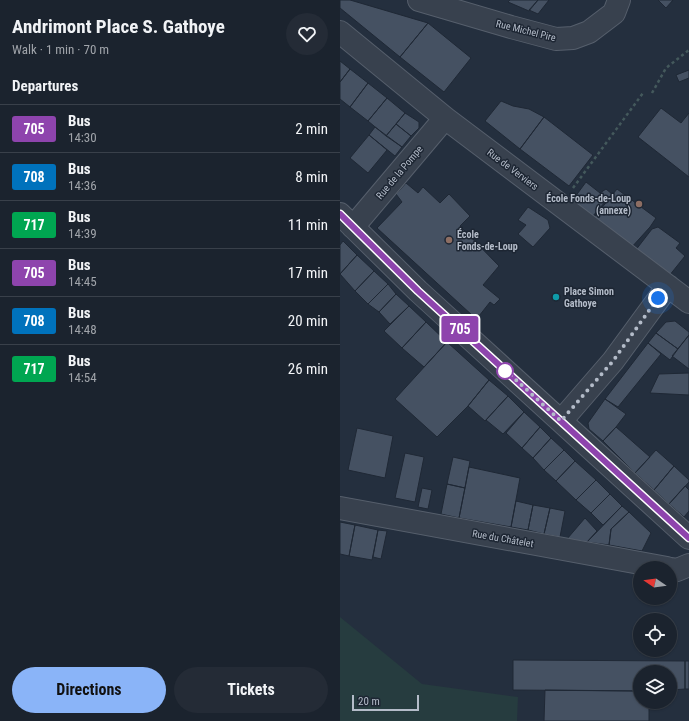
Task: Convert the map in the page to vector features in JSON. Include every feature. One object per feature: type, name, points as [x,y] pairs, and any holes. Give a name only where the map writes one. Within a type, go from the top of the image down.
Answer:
[{"type":"street","name":"Rue Michel Pire","points":[[419,0],[511,28],[556,39],[573,38],[589,32],[614,13],[619,0]]},
{"type":"street","name":"Rue de Verviers","points":[[340,32],[445,118],[689,302]]},
{"type":"street","name":"Rue de la Pompe","points":[[346,220],[445,118]]},
{"type":"street","points":[[346,220],[418,291],[689,538]]},
{"type":"street","points":[[561,421],[613,361],[668,286]]},
{"type":"street","name":"Rue du Châtelet","points":[[340,508],[633,562]]},
{"type":"street","points":[[677,570],[689,564]]},
{"type":"path","points":[[652,93],[666,68],[689,50]]},
{"type":"path","points":[[573,188],[643,93]]},
{"type":"green space","points":[[340,617],[422,684],[518,697],[517,721],[340,721]]},
{"type":"building","points":[[340,0],[350,0],[428,23],[400,57],[340,8]]},
{"type":"building","points":[[510,0],[538,0],[529,11],[508,2]]},
{"type":"building","points":[[538,0],[549,0],[538,14],[529,10]]},
{"type":"building","points":[[658,0],[673,0],[666,8]]},
{"type":"building","points":[[428,23],[471,58],[444,92],[400,57]]},
{"type":"building","points":[[340,61],[350,69],[340,82]]},
{"type":"building","points":[[350,69],[368,83],[350,107],[340,99],[340,82]]},
{"type":"building","points":[[689,70],[689,78],[679,82],[676,75]]},
{"type":"building","points":[[368,83],[387,98],[368,121],[350,107]]},
{"type":"building","points":[[387,98],[405,113],[386,136],[368,121]]},
{"type":"building","points":[[501,101],[513,106],[529,109],[544,117],[520,149],[485,121]]},
{"type":"building","points":[[661,108],[681,123],[689,113],[689,177],[638,137]]},
{"type":"building","points":[[405,113],[419,122],[419,128],[411,136],[396,124]]},
{"type":"building","points":[[544,117],[593,155],[569,186],[520,149]]},
{"type":"building","points":[[396,124],[411,136],[402,147],[386,136]]},
{"type":"building","points":[[375,127],[402,147],[395,156],[369,135]]},
{"type":"building","points":[[369,135],[387,150],[368,173],[350,158]]},
{"type":"building","points":[[586,182],[600,193],[606,189],[612,194],[592,217],[572,201]]},
{"type":"building","name":"École Fonds-de-Loup","points":[[406,183],[418,193],[423,187],[440,203],[449,194],[470,216],[460,226],[499,266],[483,285],[500,299],[494,305],[490,302],[479,316],[473,316],[377,228],[402,202],[396,194]]},
{"type":"building","name":"École Fonds-de-Loup (annexe)","points":[[617,189],[656,218],[630,249],[592,220]]},
{"type":"building","points":[[528,207],[548,220],[550,228],[533,247],[518,234],[526,225],[518,220]]},
{"type":"building","points":[[658,227],[680,243],[676,248],[685,256],[669,276],[635,251],[652,229]]},
{"type":"building","points":[[343,241],[357,255],[340,274],[340,245]]},
{"type":"building","points":[[357,255],[374,271],[355,291],[340,274]]},
{"type":"building","points":[[374,271],[388,284],[368,304],[355,291]]},
{"type":"building","points":[[388,284],[396,294],[379,312],[368,304]]},
{"type":"building","points":[[396,294],[409,306],[390,324],[379,312]]},
{"type":"building","points":[[409,306],[426,322],[402,348],[384,331]]},
{"type":"building","points":[[675,321],[689,332],[689,335],[678,349],[656,333],[666,322]]},
{"type":"building","points":[[426,322],[447,342],[424,367],[402,348]]},
{"type":"building","points":[[656,333],[678,349],[670,360],[648,343]]},
{"type":"building","points":[[689,335],[689,369],[672,356]]},
{"type":"building","points":[[447,342],[489,380],[468,406],[437,437],[395,399]]},
{"type":"building","points":[[648,343],[661,354],[618,407],[605,399]]},
{"type":"building","points":[[689,373],[689,395],[650,393],[659,374]]},
{"type":"building","points":[[489,380],[508,396],[485,421],[468,406]]},
{"type":"building","points":[[508,396],[524,412],[503,434],[486,420]]},
{"type":"building","points":[[605,399],[626,414],[603,441],[589,429],[588,423]]},
{"type":"building","points":[[524,412],[540,427],[522,448],[506,433]]},
{"type":"building","points":[[540,427],[551,438],[533,458],[522,448]]},
{"type":"building","points":[[616,427],[650,457],[635,473],[603,441]]},
{"type":"building","points":[[357,428],[393,436],[385,478],[348,470]]},
{"type":"building","points":[[551,438],[564,450],[544,470],[533,458]]},
{"type":"building","points":[[564,450],[575,461],[556,481],[544,470]]},
{"type":"building","points":[[656,450],[674,466],[654,490],[635,473]]},
{"type":"building","points":[[405,453],[424,457],[415,502],[395,498]]},
{"type":"building","points":[[453,457],[470,461],[465,488],[447,484]]},
{"type":"building","points":[[575,461],[596,480],[576,500],[556,481]]},
{"type":"building","points":[[674,466],[689,480],[689,482],[669,504],[654,490]]},
{"type":"building","points":[[469,467],[520,478],[511,527],[459,518]]},
{"type":"building","points":[[596,480],[610,494],[591,513],[576,500]]},
{"type":"building","points":[[447,484],[465,488],[459,518],[441,514]]},
{"type":"building","points":[[685,486],[689,490],[689,511],[684,517],[669,504]]},
{"type":"building","points":[[422,488],[432,490],[428,509],[418,507]]},
{"type":"building","points":[[610,494],[622,506],[603,525],[591,513]]},
{"type":"building","points":[[516,501],[533,505],[528,530],[511,527]]},
{"type":"building","points":[[533,505],[550,508],[544,534],[528,530]]},
{"type":"building","points":[[622,506],[629,512],[611,529],[609,545],[587,542]]},
{"type":"building","points":[[550,508],[565,511],[560,537],[544,534]]},
{"type":"building","points":[[629,512],[651,533],[642,551],[609,545],[611,529]]},
{"type":"building","points":[[585,518],[597,531],[587,542],[567,539]]},
{"type":"building","points":[[340,522],[355,525],[349,556],[340,554]]},
{"type":"building","points":[[355,525],[378,530],[372,560],[349,556]]},
{"type":"building","points":[[378,530],[387,531],[381,559],[373,557]]},
{"type":"building","points":[[513,660],[685,661],[685,689],[677,690],[677,665],[633,665],[633,691],[513,690]]},
{"type":"building","points":[[685,661],[689,661],[689,689],[685,689]]},
{"type":"building","points":[[545,690],[633,691],[633,709],[649,709],[649,721],[544,721]]},
{"type":"bus line","name":"705","points":[[340,214],[418,291],[689,538]]},
{"type":"place","name":"École Fonds-de-Loup (annexe)","points":[[639,204]]},
{"type":"place","name":"École Fonds-de-Loup","points":[[449,240]]},
{"type":"place","name":"Place Simon Gathoye","points":[[556,297]]},
{"type":"route","points":[[505,371],[503,368],[561,421],[613,361],[658,298]]}]
